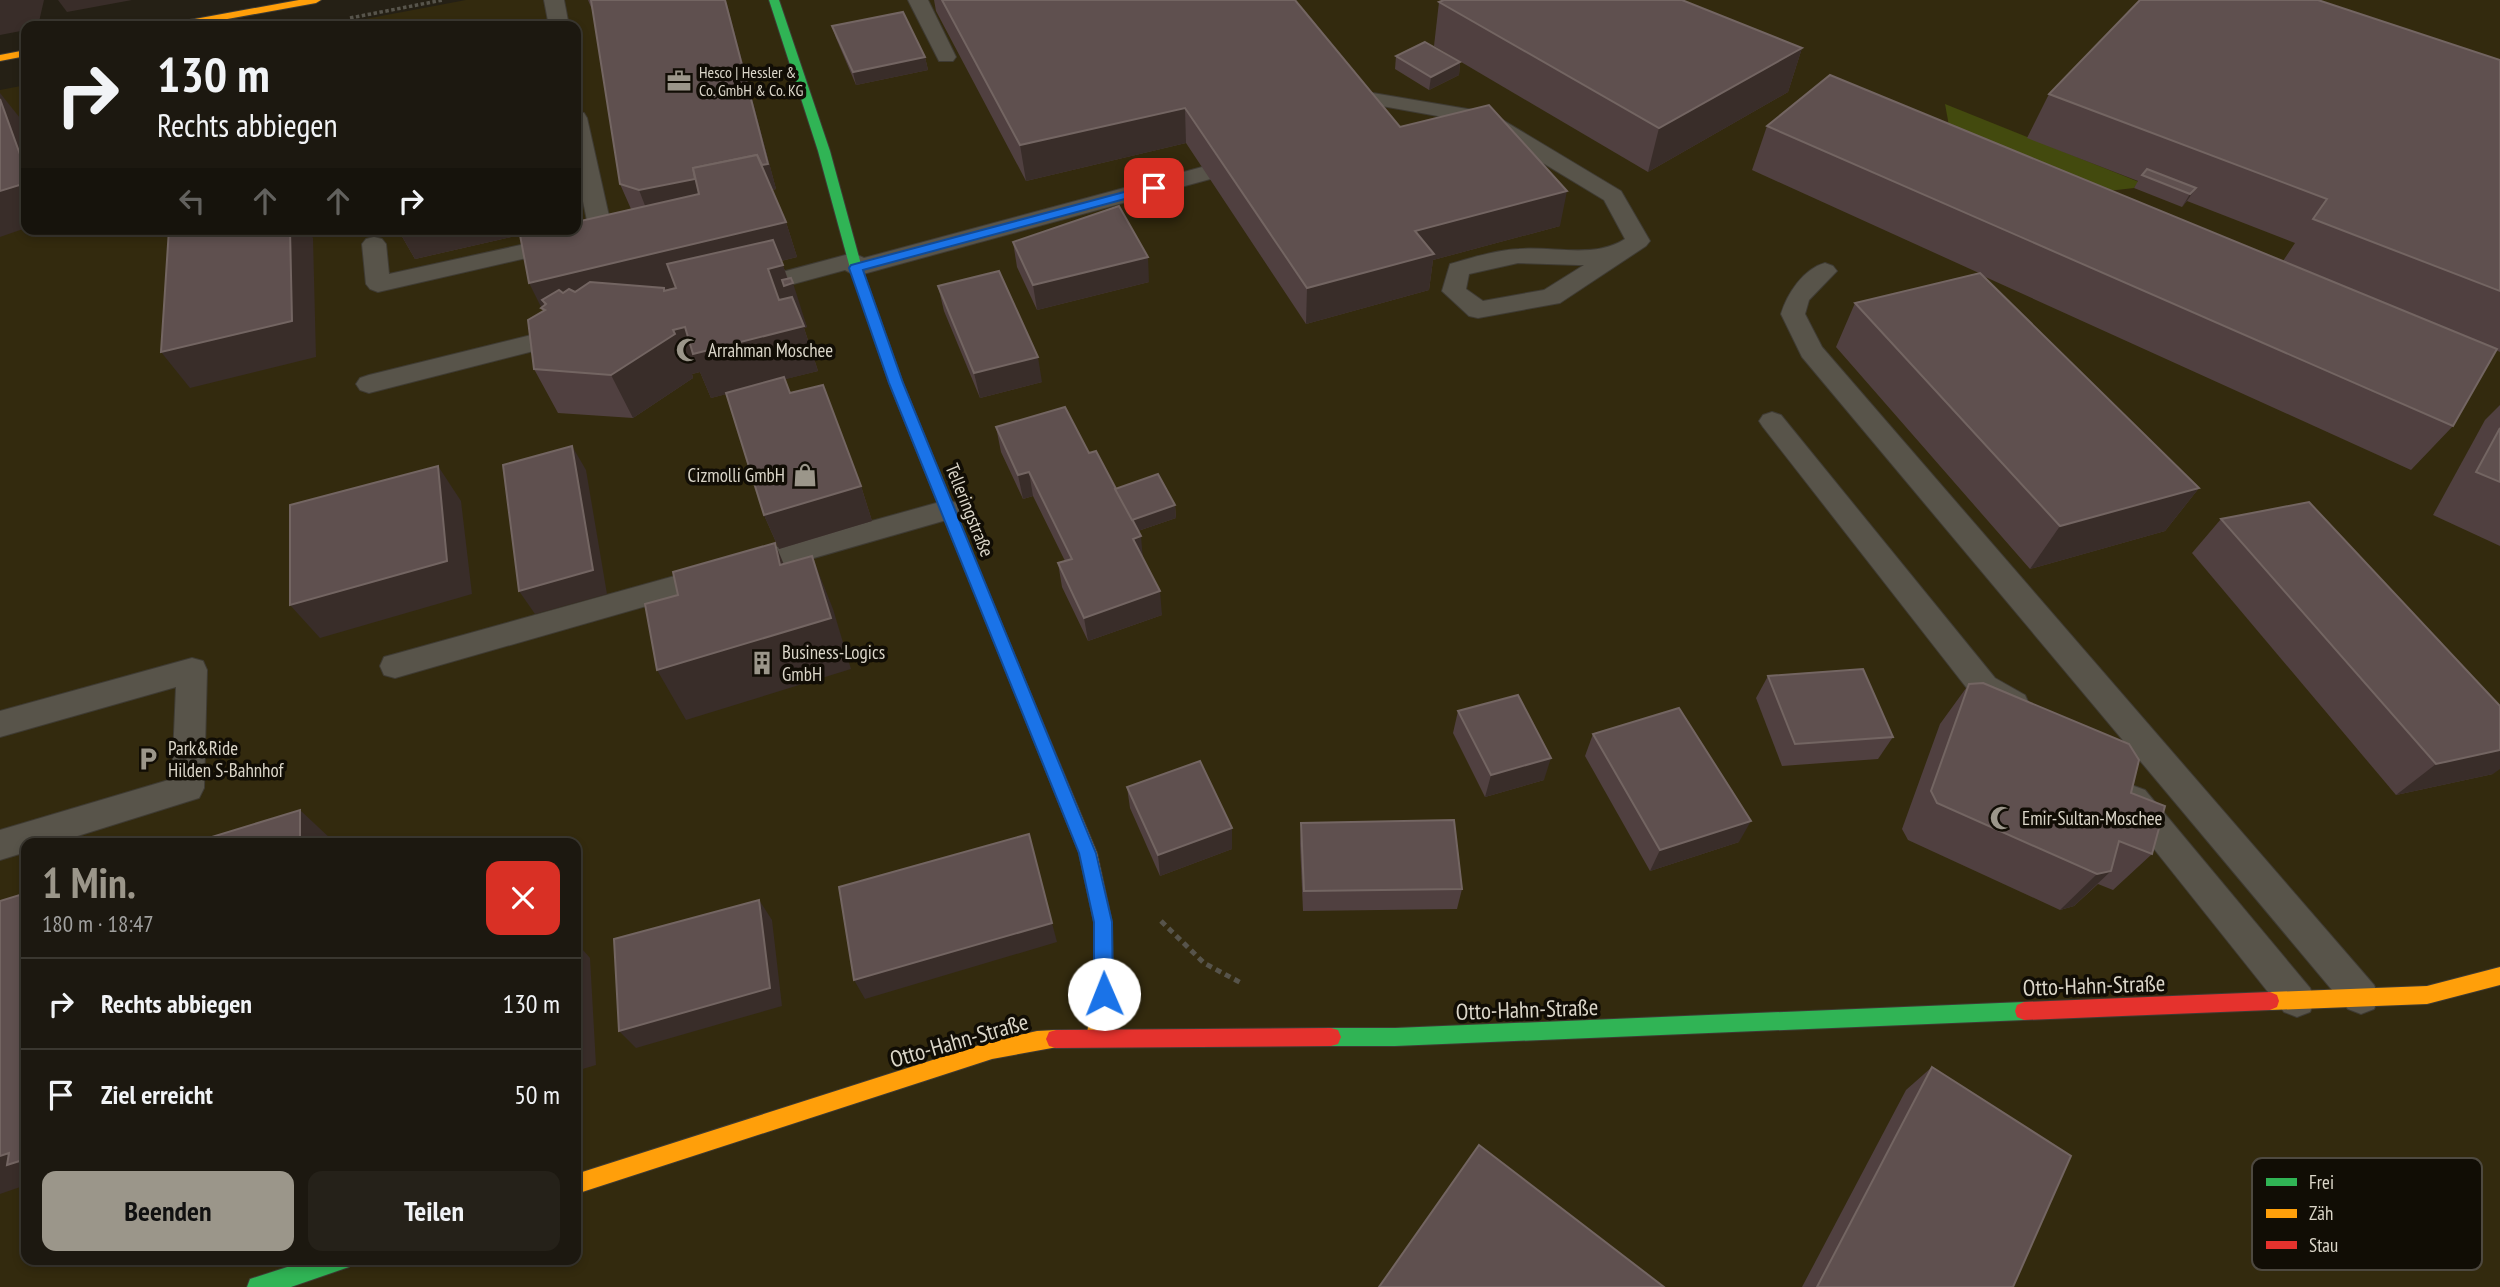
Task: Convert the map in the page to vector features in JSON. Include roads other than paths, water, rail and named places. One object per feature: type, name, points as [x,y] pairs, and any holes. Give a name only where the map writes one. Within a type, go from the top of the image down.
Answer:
[{"type":"street","points":[[200,21],[313,0]]},
{"type":"street","name":"Telleringstraße","points":[[774,0],[824,151],[854,264],[896,383],[1088,853],[1103,922],[1104,994],[1096,1037]]},
{"type":"street","points":[[0,58],[21,54]]},
{"type":"street","name":"Otto-Hahn-Straße","points":[[581,1182],[992,1050],[1037,1040],[1096,1037],[1395,1037],[2427,995],[2500,976]]},
{"type":"street","points":[[258,1287],[326,1265]]},
{"type":"lane","points":[[554,0],[558,21]]},
{"type":"lane","points":[[918,0],[946,57]]},
{"type":"lane","points":[[1378,117],[1357,92],[1483,118],[1613,196],[1638,241],[1550,297],[1478,310],[1454,291],[1458,269],[1518,256],[1578,258],[1615,255]]},
{"type":"lane","points":[[374,244],[378,284],[601,234],[581,141]]},
{"type":"lane","points":[[720,295],[854,264],[1206,173]]},
{"type":"lane","points":[[1825,271],[1798,297],[1793,314],[1811,351],[2361,997]]},
{"type":"lane","points":[[369,384],[585,329]]},
{"type":"lane","points":[[1772,421],[1983,687],[2041,720]]},
{"type":"lane","points":[[395,666],[947,510]]},
{"type":"lane","points":[[0,724],[192,670],[188,788],[23,838]]},
{"type":"lane","points":[[2113,775],[2297,1000]]},
{"type":"lane","points":[[0,845],[21,839]]},
{"type":"place","name":"Hesco | Hessler & Co. GmbH & Co. KG","points":[[679,81]]},
{"type":"place","name":"Arrahman Moschee","points":[[688,350]]},
{"type":"place","name":"Cizmolli GmbH","points":[[805,475]]},
{"type":"place","name":"Business-Logics GmbH","points":[[762,663]]},
{"type":"place","name":"Park&Ride Hilden S-Bahnhof","points":[[148,759]]},
{"type":"place","name":"Emir-Sultan-Moschee","points":[[2002,818]]}]
